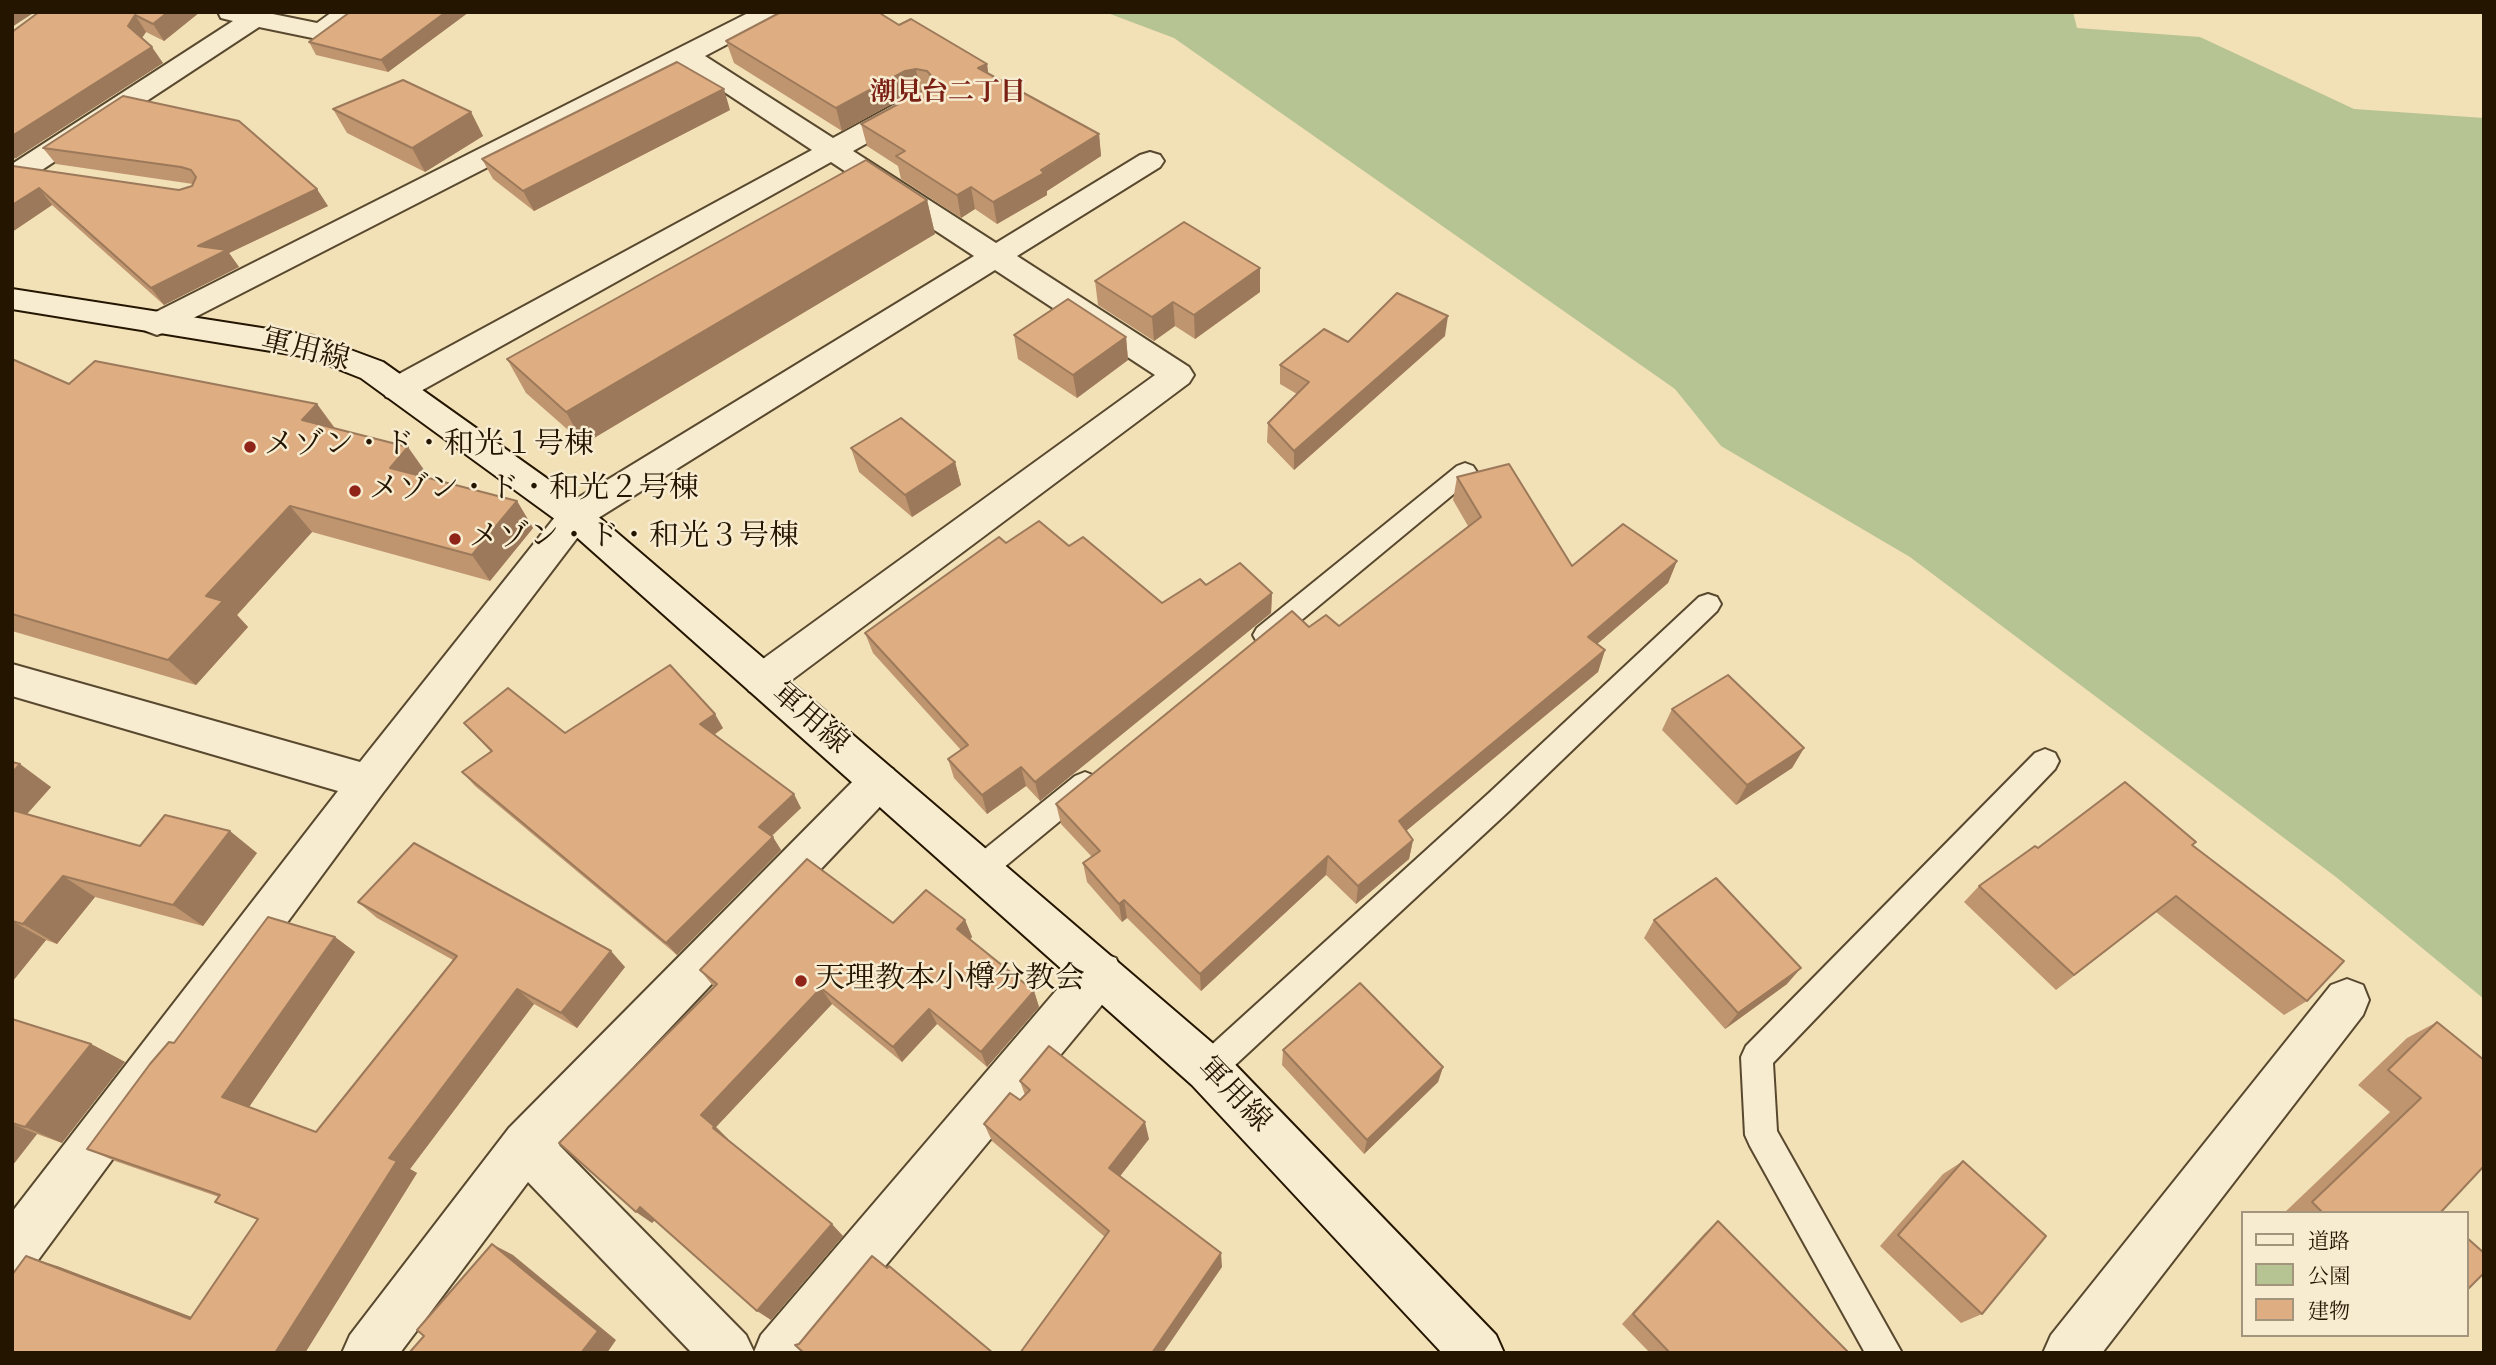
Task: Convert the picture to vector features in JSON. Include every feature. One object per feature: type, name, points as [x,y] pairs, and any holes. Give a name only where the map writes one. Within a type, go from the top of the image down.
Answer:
[{"type":"street","points":[[228,12],[322,33],[349,12]]},
{"type":"street","points":[[157,324],[770,12]]},
{"type":"street","points":[[16,172],[255,18]]},
{"type":"street","points":[[686,55],[1178,375],[763,680]]},
{"type":"street","points":[[398,389],[921,102]]},
{"type":"street","points":[[12,1253],[369,782],[575,516],[1150,161]]},
{"type":"street","points":[[16,172],[62,176]]},
{"type":"street","name":"軍用線","points":[[14,301],[313,348],[372,370],[575,516],[1100,973],[1208,1069],[1478,1353]]},
{"type":"street","points":[[12,680],[369,782]]},
{"type":"street","points":[[368,1353],[526,1144],[879,781]]},
{"type":"street","points":[[779,1353],[1100,973]]},
{"type":"street","points":[[2069,1353],[2347,1000]]},
{"type":"street","points":[[526,1144],[728,1353]]},
{"type":"lane","points":[[1250,649],[1465,472]]},
{"type":"lane","points":[[1208,1069],[1499,802],[1708,604]]},
{"type":"lane","points":[[1885,1353],[1761,1135],[1757,1057],[2045,761]]},
{"type":"lane","points":[[981,869],[1099,772]]},
{"type":"green space","points":[[1105,12],[2073,12],[2077,28],[2200,37],[2354,109],[2484,118],[2484,999],[2336,877],[1910,557],[1721,446],[1675,389],[1174,38]]},
{"type":"building","points":[[39,12],[168,12],[153,24],[135,15],[128,26],[152,47],[12,136],[12,32]]},
{"type":"building","points":[[350,12],[446,12],[381,60],[309,42]]},
{"type":"building","points":[[781,12],[878,12],[899,25],[911,19],[987,64],[978,68],[1099,134],[1041,170],[1044,173],[993,202],[971,187],[957,195],[896,156],[905,151],[861,124],[928,88],[933,78],[927,71],[905,71],[836,108],[726,41]]},
{"type":"building","points":[[677,62],[724,89],[523,191],[482,159]]},
{"type":"building","points":[[403,80],[471,112],[412,148],[333,109]]},
{"type":"building","points":[[123,96],[239,121],[317,189],[198,246],[227,250],[151,288],[39,188],[12,205],[12,166],[179,190],[192,186],[196,177],[191,170],[181,167],[43,148]]},
{"type":"building","points":[[866,160],[927,200],[566,412],[507,359]]},
{"type":"building","points":[[1184,222],[1260,268],[1194,315],[1173,302],[1152,317],[1095,281]]},
{"type":"building","points":[[1397,293],[1448,316],[1294,451],[1268,423],[1309,382],[1280,365],[1324,329],[1348,342]]},
{"type":"building","points":[[1068,299],[1126,337],[1073,375],[1014,335]]},
{"type":"building","points":[[12,359],[69,384],[95,361],[317,404],[302,420],[408,447],[390,468],[517,501],[472,555],[290,506],[206,596],[223,601],[168,660],[12,614]]},
{"type":"building","points":[[901,418],[955,462],[905,495],[851,448]]},
{"type":"building","points":[[1509,464],[1572,566],[1623,524],[1677,561],[1588,637],[1605,650],[1399,821],[1413,840],[1358,886],[1328,856],[1200,974],[1124,900],[1119,904],[1083,863],[1100,851],[1056,804],[1292,611],[1309,627],[1326,615],[1339,626],[1481,517],[1457,477]]},
{"type":"building","points":[[1039,521],[1069,546],[1083,537],[1162,603],[1200,579],[1206,585],[1240,563],[1272,593],[1035,782],[1021,767],[982,795],[948,759],[968,745],[865,633],[999,537],[1006,543]]},
{"type":"building","points":[[670,665],[715,714],[700,724],[794,794],[759,827],[773,837],[666,943],[462,772],[492,751],[464,723],[508,688],[565,733]]},
{"type":"building","points":[[1728,675],[1804,748],[1747,785],[1672,709]]},
{"type":"building","points":[[12,762],[20,764],[12,773]]},
{"type":"building","points":[[2125,782],[2196,842],[2192,845],[2344,961],[2307,1001],[2176,896],[2074,975],[1979,886],[2035,846],[2038,848]]},
{"type":"building","points":[[12,810],[140,846],[165,815],[230,831],[173,905],[63,876],[23,924],[12,921]]},
{"type":"building","points":[[414,843],[611,951],[561,1013],[517,989],[389,1158],[397,1161],[275,1353],[12,1353],[12,1275],[26,1256],[190,1319],[258,1219],[215,1202],[220,1195],[87,1149],[150,1064],[169,1042],[174,1043],[268,917],[335,937],[222,1097],[316,1132],[457,956],[358,902]]},
{"type":"building","points":[[807,859],[893,923],[926,890],[965,920],[957,929],[1034,991],[981,1052],[929,1009],[893,1047],[821,988],[701,1115],[713,1128],[832,1224],[757,1311],[640,1207],[636,1212],[559,1143],[717,984],[700,970]]},
{"type":"building","points":[[1716,878],[1801,968],[1738,1013],[1654,920]]},
{"type":"building","points":[[1360,983],[1443,1067],[1367,1140],[1283,1050]]},
{"type":"building","points":[[12,1019],[91,1044],[25,1127],[12,1123]]},
{"type":"building","points":[[2437,1022],[2484,1060],[2484,1166],[2442,1211],[2321,1211],[2312,1202],[2421,1098],[2388,1070]]},
{"type":"building","points":[[1049,1046],[1145,1122],[1109,1168],[1221,1253],[1152,1353],[1020,1353],[1109,1231],[984,1124],[1010,1093],[1020,1100],[1030,1090],[1020,1081]]},
{"type":"building","points":[[1963,1161],[2046,1236],[1982,1314],[1898,1235]]},
{"type":"building","points":[[1718,1221],[1849,1353],[1670,1353],[1633,1314]]},
{"type":"building","points":[[2468,1239],[2484,1253],[2484,1273],[2468,1289]]},
{"type":"building","points":[[492,1244],[598,1331],[581,1353],[409,1353],[424,1336],[417,1330]]},
{"type":"building","points":[[872,1256],[887,1268],[889,1266],[993,1353],[804,1353],[795,1345],[799,1344]]},
{"type":"place","name":"メゾン・ド・和光１号棟","points":[[250,447]]},
{"type":"place","name":"メゾン・ド・和光２号棟","points":[[355,491]]},
{"type":"place","name":"メゾン・ド・和光３号棟","points":[[455,539]]},
{"type":"place","name":"天理教本小樽分教会","points":[[801,981]]},
{"type":"district","name":"潮見台二丁目","points":[[948,94]]}]
